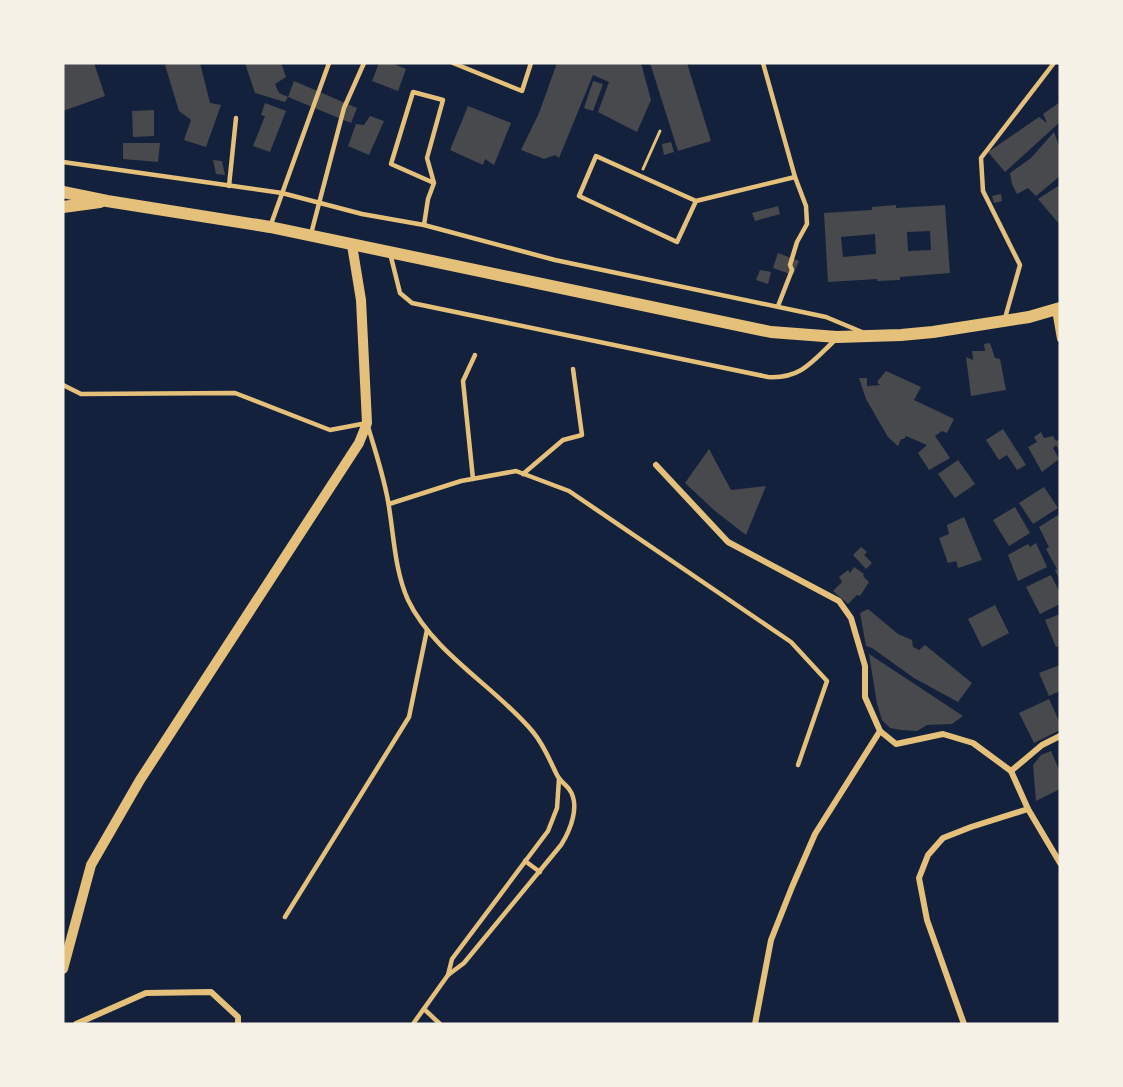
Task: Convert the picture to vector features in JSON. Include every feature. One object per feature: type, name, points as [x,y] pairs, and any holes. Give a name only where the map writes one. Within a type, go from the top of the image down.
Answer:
[{"type":"main road","points":[[63,192],[270,227],[771,332],[869,337],[933,332],[1005,321],[1057,309]]},
{"type":"main road","points":[[63,207],[107,201]]},
{"type":"street","points":[[63,969],[91,865],[140,780],[359,443],[367,423],[361,300],[352,245]]},
{"type":"street","points":[[1057,309],[1060,339]]},
{"type":"street","points":[[656,465],[728,542],[839,601],[851,618],[865,666],[865,697],[880,731],[896,744],[943,734],[973,743],[1011,771],[1028,809],[1060,863]]},
{"type":"street","points":[[755,1024],[771,940],[792,887],[815,834],[880,731]]},
{"type":"street","points":[[1011,771],[1042,745],[1060,736]]},
{"type":"street","points":[[964,1024],[927,920],[919,878],[928,855],[943,838],[1028,809]]},
{"type":"street","points":[[76,1024],[146,993],[212,992],[238,1020],[245,1024]]},
{"type":"lane","points":[[270,227],[329,63]]},
{"type":"lane","points":[[310,237],[344,108],[364,63]]},
{"type":"lane","points":[[453,63],[522,91],[531,63]]},
{"type":"lane","points":[[764,63],[795,177],[806,206],[807,224],[797,242],[790,265],[792,270],[778,306]]},
{"type":"lane","points":[[1005,321],[1020,265],[983,191],[981,158],[1054,63]]},
{"type":"lane","points":[[424,225],[428,198],[434,183],[427,158],[443,100],[413,92],[391,164],[434,183]]},
{"type":"lane","points":[[229,186],[236,118]]},
{"type":"lane","points":[[696,201],[677,242],[579,196],[596,156],[696,201],[795,177]]},
{"type":"lane","points":[[63,162],[282,193],[362,214],[424,225],[555,260],[778,306],[839,321],[869,337]]},
{"type":"lane","points":[[390,253],[400,293],[412,303],[768,377],[785,376],[804,370],[837,337]]},
{"type":"lane","points":[[473,478],[463,381],[475,355]]},
{"type":"lane","points":[[523,474],[563,440],[582,435],[573,369]]},
{"type":"lane","points":[[63,385],[81,394],[235,393],[330,430],[367,423],[389,504],[397,567],[417,616],[428,630],[526,723],[543,745],[559,779],[571,791],[572,825],[561,845],[464,963],[448,975],[413,1024]]},
{"type":"lane","points":[[389,504],[473,478],[516,471],[569,491],[791,642],[827,681],[798,765]]},
{"type":"lane","points":[[285,917],[409,717],[428,630]]},
{"type":"lane","points":[[448,975],[452,959],[552,824],[559,800],[559,779]]},
{"type":"lane","points":[[525,861],[540,872]]},
{"type":"lane","points":[[424,1009],[440,1024]]},
{"type":"path","points":[[639,176],[660,131]]},
{"type":"building","points":[[63,63],[94,63],[105,96],[63,111]]},
{"type":"building","points":[[200,63],[210,103],[221,105],[206,147],[184,140],[191,120],[179,111],[165,65]]},
{"type":"building","points":[[245,63],[281,63],[286,77],[275,84],[279,93],[288,97],[285,102],[255,93]]},
{"type":"building","points":[[379,63],[391,63],[406,69],[398,91],[372,81]]},
{"type":"building","points":[[557,63],[641,63],[651,100],[637,132],[598,112],[609,82],[593,75],[559,158],[555,155],[544,159],[521,150],[539,113]]},
{"type":"building","points":[[650,63],[687,63],[711,141],[678,151]]},
{"type":"building","points":[[294,81],[357,108],[351,123],[288,97]]},
{"type":"building","points":[[593,81],[603,84],[593,111],[584,108]]},
{"type":"building","points":[[1060,102],[1060,122],[1005,172],[988,152],[1039,117],[1047,123],[1043,114]]},
{"type":"building","points":[[265,103],[286,111],[270,152],[253,146],[265,116],[261,115]]},
{"type":"building","points":[[468,106],[511,123],[494,165],[485,159],[483,165],[450,150]]},
{"type":"building","points":[[154,110],[154,136],[133,137],[132,111]]},
{"type":"building","points":[[370,116],[384,121],[369,155],[348,146],[356,124],[364,125]]},
{"type":"building","points":[[1054,132],[1060,149],[1060,176],[1036,196],[1028,188],[1017,194],[1010,173],[1031,158]]},
{"type":"building","points":[[671,142],[674,152],[664,155],[662,144]]},
{"type":"building","points":[[123,143],[160,143],[158,162],[123,159]]},
{"type":"building","points":[[213,160],[222,161],[225,175],[216,174]]},
{"type":"building","points":[[1060,185],[1060,225],[1038,199]]},
{"type":"building","points":[[1001,194],[1002,201],[994,203],[992,196]]},
{"type":"building","points":[[945,205],[950,273],[900,277],[900,280],[828,282],[824,213],[872,210],[872,207]],"holes":[[[930,231],[931,250],[908,251],[907,232]],[[875,234],[876,254],[843,257],[841,237]]]},
{"type":"building","points":[[778,206],[780,214],[755,221],[752,213]]},
{"type":"building","points":[[778,253],[799,261],[793,275],[773,268]]},
{"type":"building","points":[[760,270],[771,272],[768,284],[756,280]]},
{"type":"building","points":[[990,343],[995,358],[1000,359],[1006,390],[971,396],[966,357],[973,360],[972,351],[985,351],[984,344]]},
{"type":"building","points":[[886,371],[921,387],[914,400],[954,419],[947,433],[942,431],[935,436],[950,458],[929,470],[918,453],[927,445],[906,436],[901,439],[898,446],[888,437],[866,399],[859,378],[867,378],[867,386],[880,385],[877,382]]},
{"type":"building","points":[[1003,429],[1026,465],[1017,470],[1007,455],[999,460],[986,440]]},
{"type":"building","points":[[1041,432],[1044,438],[1053,436],[1056,441],[1060,439],[1060,452],[1056,445],[1053,448],[1059,459],[1042,472],[1028,447],[1037,442],[1034,437]]},
{"type":"building","points":[[709,449],[731,490],[766,486],[746,535],[715,511],[685,483]]},
{"type":"building","points":[[958,460],[975,484],[955,498],[938,474]]},
{"type":"building","points":[[1044,487],[1058,508],[1033,524],[1019,503]]},
{"type":"building","points":[[1015,507],[1030,533],[1009,546],[993,520]]},
{"type":"building","points":[[1058,515],[1060,519],[1060,581],[1055,570],[1057,569],[1046,549],[1049,547],[1039,527]]},
{"type":"building","points":[[964,517],[982,560],[958,568],[956,561],[948,563],[939,538],[949,534],[947,525]]},
{"type":"building","points":[[1036,543],[1047,567],[1018,581],[1008,555],[1028,544],[1030,547]]},
{"type":"building","points":[[861,547],[867,552],[864,555],[872,563],[866,569],[853,555]]},
{"type":"building","points":[[854,567],[864,574],[863,576],[869,582],[860,596],[857,595],[848,604],[833,591],[842,582],[839,577],[848,570],[850,573]]},
{"type":"building","points":[[1051,575],[1060,593],[1060,604],[1040,614],[1026,587]]},
{"type":"building","points":[[995,605],[1009,633],[982,647],[968,619]]},
{"type":"building","points":[[868,609],[898,634],[912,640],[913,647],[919,650],[925,645],[972,683],[958,702],[914,678],[866,646],[860,613]]},
{"type":"building","points":[[1060,614],[1060,646],[1056,647],[1045,620]]},
{"type":"building","points":[[869,654],[963,716],[952,724],[927,725],[917,731],[890,728],[882,720],[877,704]]},
{"type":"building","points":[[1060,665],[1060,691],[1049,696],[1039,673]]},
{"type":"building","points":[[1049,699],[1060,723],[1060,730],[1034,743],[1019,713]]},
{"type":"building","points":[[1051,751],[1060,772],[1060,789],[1036,801],[1033,765],[1041,755]]}]
